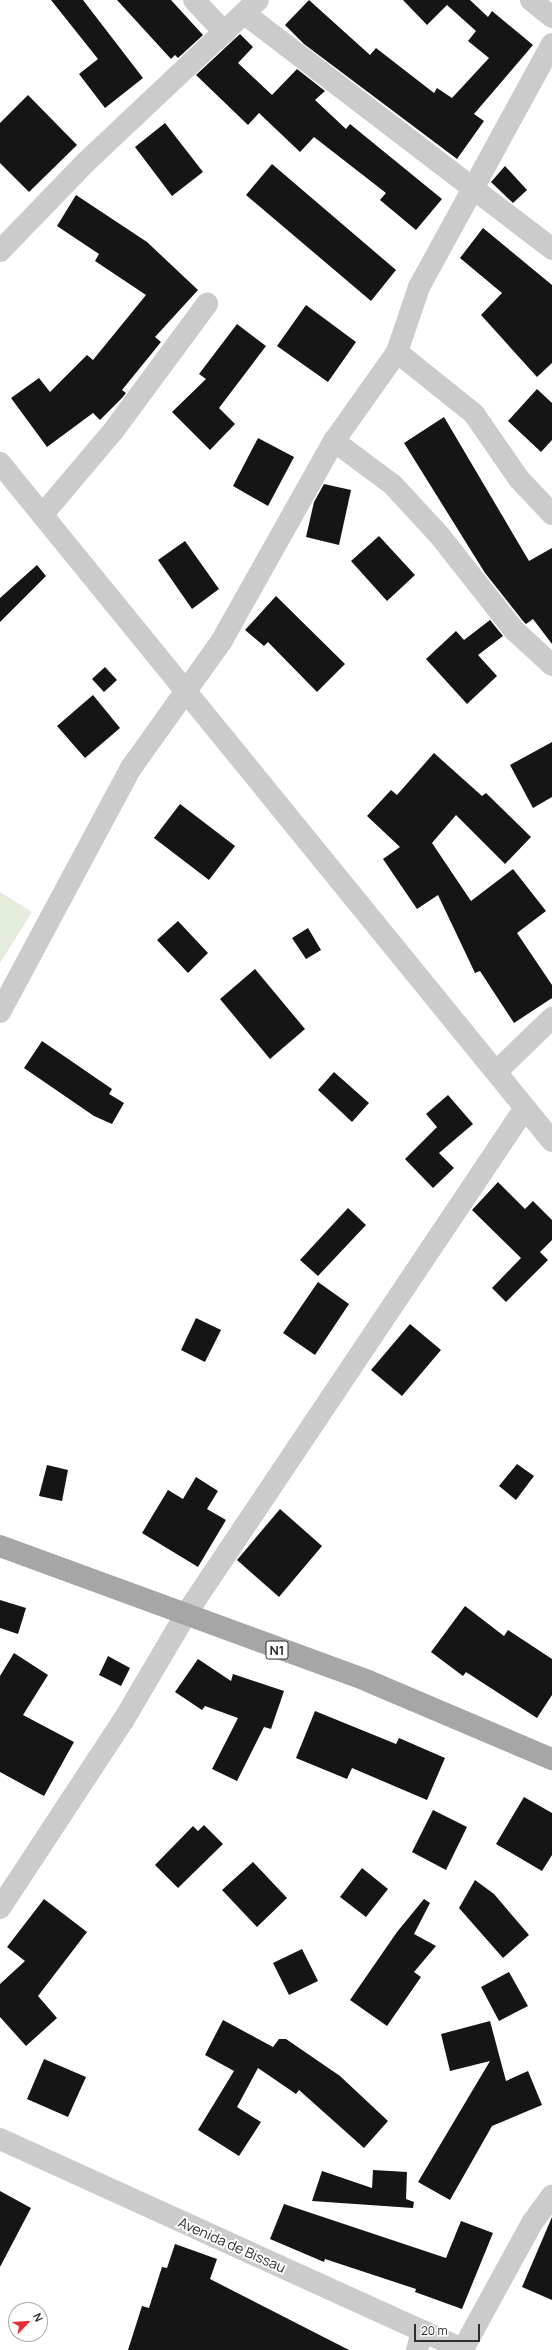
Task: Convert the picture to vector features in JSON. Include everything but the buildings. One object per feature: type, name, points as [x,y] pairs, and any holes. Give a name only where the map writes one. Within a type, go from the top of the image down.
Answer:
[{"type":"main road","name":"N1","points":[[0,1546],[186,1614],[260,1644],[368,1681],[552,1759]]},
{"type":"street","points":[[194,0],[225,33]]},
{"type":"street","points":[[531,0],[552,17]]},
{"type":"street","points":[[0,251],[86,162],[251,7],[470,190],[552,249]]},
{"type":"street","points":[[0,1012],[131,768],[221,642],[334,441],[397,352],[419,287],[470,190],[552,44]]},
{"type":"street","points":[[43,514],[114,430],[207,304]]},
{"type":"street","points":[[397,352],[474,414],[519,479],[552,514]]},
{"type":"street","points":[[334,441],[392,485],[440,536],[514,630],[552,665]]},
{"type":"street","points":[[0,463],[43,514],[185,694],[552,1141]]},
{"type":"street","points":[[496,1072],[552,1018]]},
{"type":"street","points":[[0,1908],[123,1721],[186,1614],[525,1108]]},
{"type":"street","name":"Avenida de Bissau","points":[[0,2139],[420,2341],[464,2350]]},
{"type":"street","points":[[464,2350],[532,2223],[552,2195]]},
{"type":"green space","points":[[0,892],[32,912],[0,963]]}]
